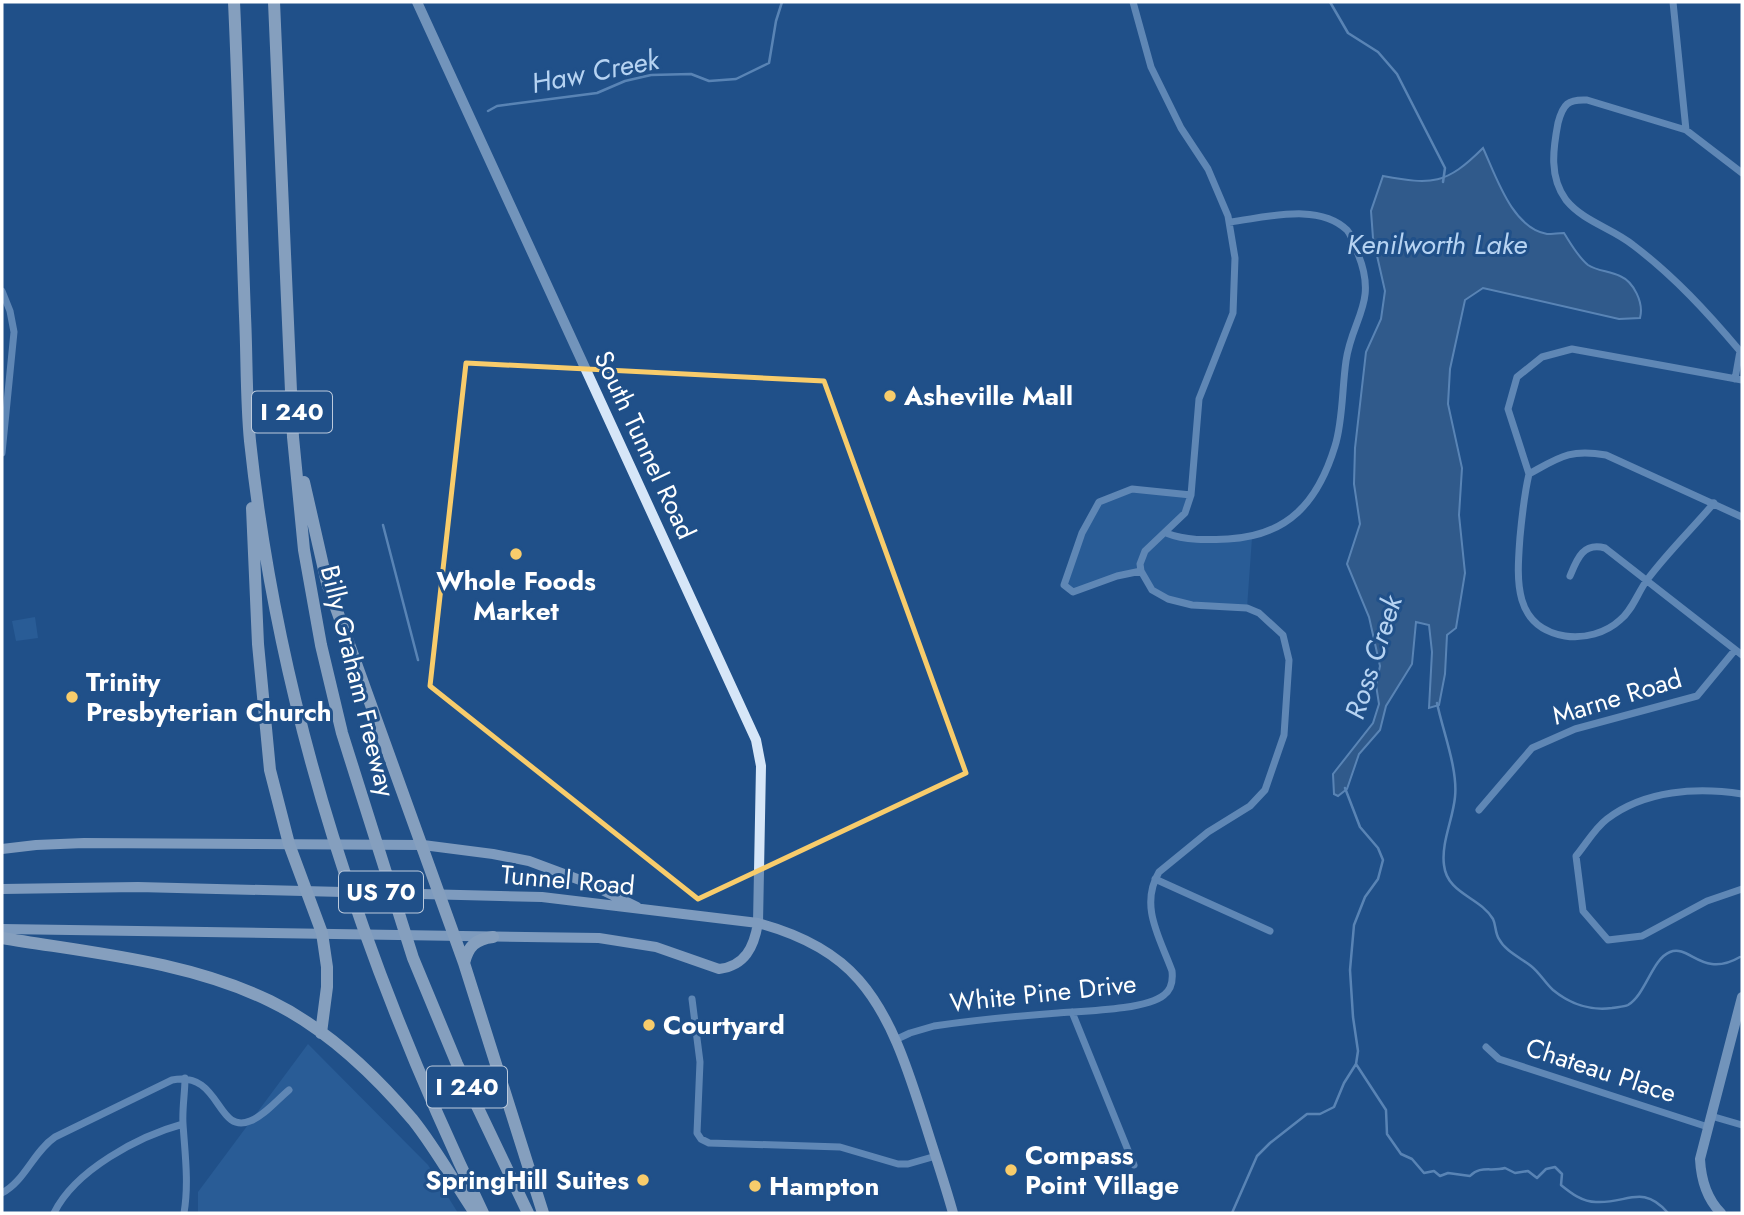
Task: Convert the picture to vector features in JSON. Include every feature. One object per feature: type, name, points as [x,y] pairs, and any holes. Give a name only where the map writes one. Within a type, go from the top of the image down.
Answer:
[{"type":"highway","name":"Billy Graham Freeway","points":[[274,2],[293,437],[304,550],[321,645],[342,733],[413,958],[457,1064],[528,1213]]},
{"type":"highway","name":"I 240","points":[[234,3],[250,440],[282,648],[304,743],[375,965],[402,1034],[483,1213]]},
{"type":"highway","points":[[293,437],[327,583],[464,963],[543,1213]]},
{"type":"highway","points":[[250,440],[258,644],[267,747],[274,793],[289,844],[322,933],[327,977],[321,1033]]},
{"type":"highway","points":[[464,963],[467,952],[475,942],[493,937]]},
{"type":"highway","points":[[2,938],[144,961],[208,977],[273,1002],[347,1053],[392,1096],[435,1150],[475,1213]]},
{"type":"main road","name":"South Tunnel Road","points":[[417,2],[756,740],[761,766],[758,923]]},
{"type":"main road","points":[[2,849],[72,844],[423,845],[529,861],[588,883],[643,910]]},
{"type":"main road","name":"Tunnel Road","points":[[2,889],[152,887],[542,897],[758,923],[794,935],[838,961],[861,982],[884,1017],[895,1040],[936,1156],[953,1213]]},
{"type":"main road","points":[[2,929],[599,938],[635,942],[719,969],[744,959],[752,947],[758,923]]},
{"type":"main road","points":[[1721,1213],[1709,1197],[1701,1170],[1701,1154],[1742,997]]},
{"type":"street","points":[[1133,2],[1151,67],[1181,128],[1208,169],[1229,222],[1235,258],[1233,313],[1199,399],[1191,495],[1185,513],[1145,551],[1141,571],[1152,590],[1168,599],[1192,605],[1247,608],[1259,613],[1283,635],[1289,660],[1284,735],[1265,790],[1250,806],[1208,832],[1159,872],[1156,879],[1270,931]]},
{"type":"street","points":[[1673,2],[1686,130]]},
{"type":"street","points":[[1714,503],[1647,580],[1622,619],[1604,630],[1572,637],[1546,630],[1530,615],[1521,597],[1517,579],[1523,497],[1529,474],[1508,409],[1517,377],[1542,357],[1572,349],[1738,380],[1740,351],[1699,303],[1649,257],[1618,233],[1585,218],[1566,200],[1555,179],[1552,150],[1561,111],[1566,103],[1573,99],[1587,100],[1686,130],[1742,173]]},
{"type":"street","points":[[1166,533],[1201,540],[1252,538],[1282,526],[1296,516],[1320,481],[1336,445],[1346,357],[1366,302],[1363,268],[1349,231],[1328,218],[1300,214],[1229,222]]},
{"type":"street","points":[[2,291],[14,332],[2,453]]},
{"type":"street","points":[[1529,474],[1566,454],[1586,452],[1606,456],[1742,517]]},
{"type":"street","points":[[1141,571],[1117,576],[1073,592],[1064,585],[1082,533],[1099,502],[1132,489],[1191,495]]},
{"type":"street","points":[[1570,576],[1577,559],[1587,548],[1605,548],[1739,653]]},
{"type":"street","name":"Marne Road","points":[[1479,810],[1532,748],[1575,729],[1697,696],[1739,653]]},
{"type":"street","points":[[1742,794],[1693,790],[1651,797],[1606,820],[1576,856],[1583,911],[1608,940],[1642,936],[1707,901],[1742,890]]},
{"type":"street","name":"White Pine Drive","points":[[895,1040],[934,1026],[1150,1003],[1163,996],[1173,980],[1149,908],[1156,879]]},
{"type":"street","points":[[692,999],[700,1062],[697,1133],[701,1139],[709,1143],[840,1147],[898,1164],[936,1156]]},
{"type":"street","points":[[1072,1012],[1134,1165]]},
{"type":"street","name":"Chateau Place","points":[[1486,1047],[1499,1059],[1708,1128]]},
{"type":"street","points":[[2,1194],[11,1188],[41,1149],[55,1138],[163,1084],[185,1078],[204,1085],[229,1119],[242,1123],[260,1115],[289,1090]]},
{"type":"street","points":[[184,1213],[187,1189],[186,1136],[183,1124],[185,1078]]},
{"type":"street","points":[[1711,1116],[1742,1125]]},
{"type":"street","points":[[54,1213],[69,1192],[97,1164],[183,1124]]},
{"type":"highlighted area","points":[[466,363],[824,381],[966,773],[698,899],[430,686]]},
{"type":"shaded area","points":[[1132,489],[1191,495],[1185,513],[1166,532],[1172,535],[1252,538],[1247,608],[1192,605],[1152,590],[1140,571],[1073,592],[1064,585],[1099,502]]},
{"type":"shaded area","points":[[35,617],[38,638],[16,641],[12,621]]},
{"type":"shaded area","points":[[308,1044],[428,1165],[458,1213],[198,1213],[198,1192]]},
{"type":"water","name":"Kenilworth Lake","points":[[1483,148],[1507,199],[1524,222],[1547,234],[1564,233],[1588,265],[1616,274],[1630,283],[1641,306],[1640,318],[1619,319],[1483,288],[1465,300],[1450,369],[1448,404],[1462,468],[1459,515],[1465,573],[1456,628],[1447,635],[1445,674],[1439,705],[1429,708],[1432,652],[1429,625],[1416,622],[1412,664],[1386,706],[1380,730],[1359,754],[1347,789],[1338,796],[1334,794],[1333,774],[1373,723],[1379,704],[1376,685],[1380,666],[1369,617],[1347,564],[1360,524],[1354,484],[1355,448],[1366,352],[1381,319],[1385,291],[1373,238],[1371,211],[1383,176],[1414,181],[1438,179],[1459,169]]},
{"type":"waterway","name":"Haw Creek","points":[[488,111],[497,106],[597,93],[625,81],[651,75],[691,74],[709,81],[736,79],[769,63],[782,2]]},
{"type":"waterway","name":"Ross Creek","points":[[1330,2],[1348,33],[1378,52],[1397,74],[1445,168],[1443,182]]},
{"type":"waterway","name":"Haw Creek","points":[[383,525],[418,660]]},
{"type":"waterway","points":[[1437,703],[1455,786],[1454,805],[1444,848],[1446,875],[1457,889],[1480,905],[1493,919],[1498,937],[1505,947],[1534,969],[1553,990],[1574,1003],[1589,1007],[1622,1007],[1634,1000],[1658,962],[1670,952],[1677,951],[1706,963],[1716,964],[1727,963],[1740,957]]},
{"type":"waterway","name":"Ross Creek","points":[[1232,1213],[1257,1156],[1307,1114],[1320,1114],[1334,1107],[1356,1064],[1358,1051],[1350,970],[1354,925],[1365,897],[1378,879],[1383,860],[1378,848],[1360,827],[1345,788]]},
{"type":"waterway","points":[[1356,1064],[1386,1110],[1387,1134],[1401,1154],[1412,1159],[1424,1173],[1434,1171],[1440,1176],[1448,1173],[1470,1176],[1482,1170],[1505,1168],[1515,1173],[1528,1171],[1537,1178],[1546,1169],[1555,1167],[1562,1174],[1561,1185],[1581,1199],[1607,1202],[1642,1197],[1659,1204],[1668,1213]]},
{"type":"place","name":"Asheville Mall","points":[[890,396]]},
{"type":"place","name":"Whole Foods Market","points":[[516,554]]},
{"type":"place","name":"Trinity Presbyterian Church","points":[[72,697]]},
{"type":"place","name":"Courtyard","points":[[649,1025]]},
{"type":"place","name":"Compass Point Village","points":[[1011,1170]]},
{"type":"place","name":"SpringHill Suites","points":[[643,1180]]},
{"type":"place","name":"Hampton","points":[[755,1186]]}]
